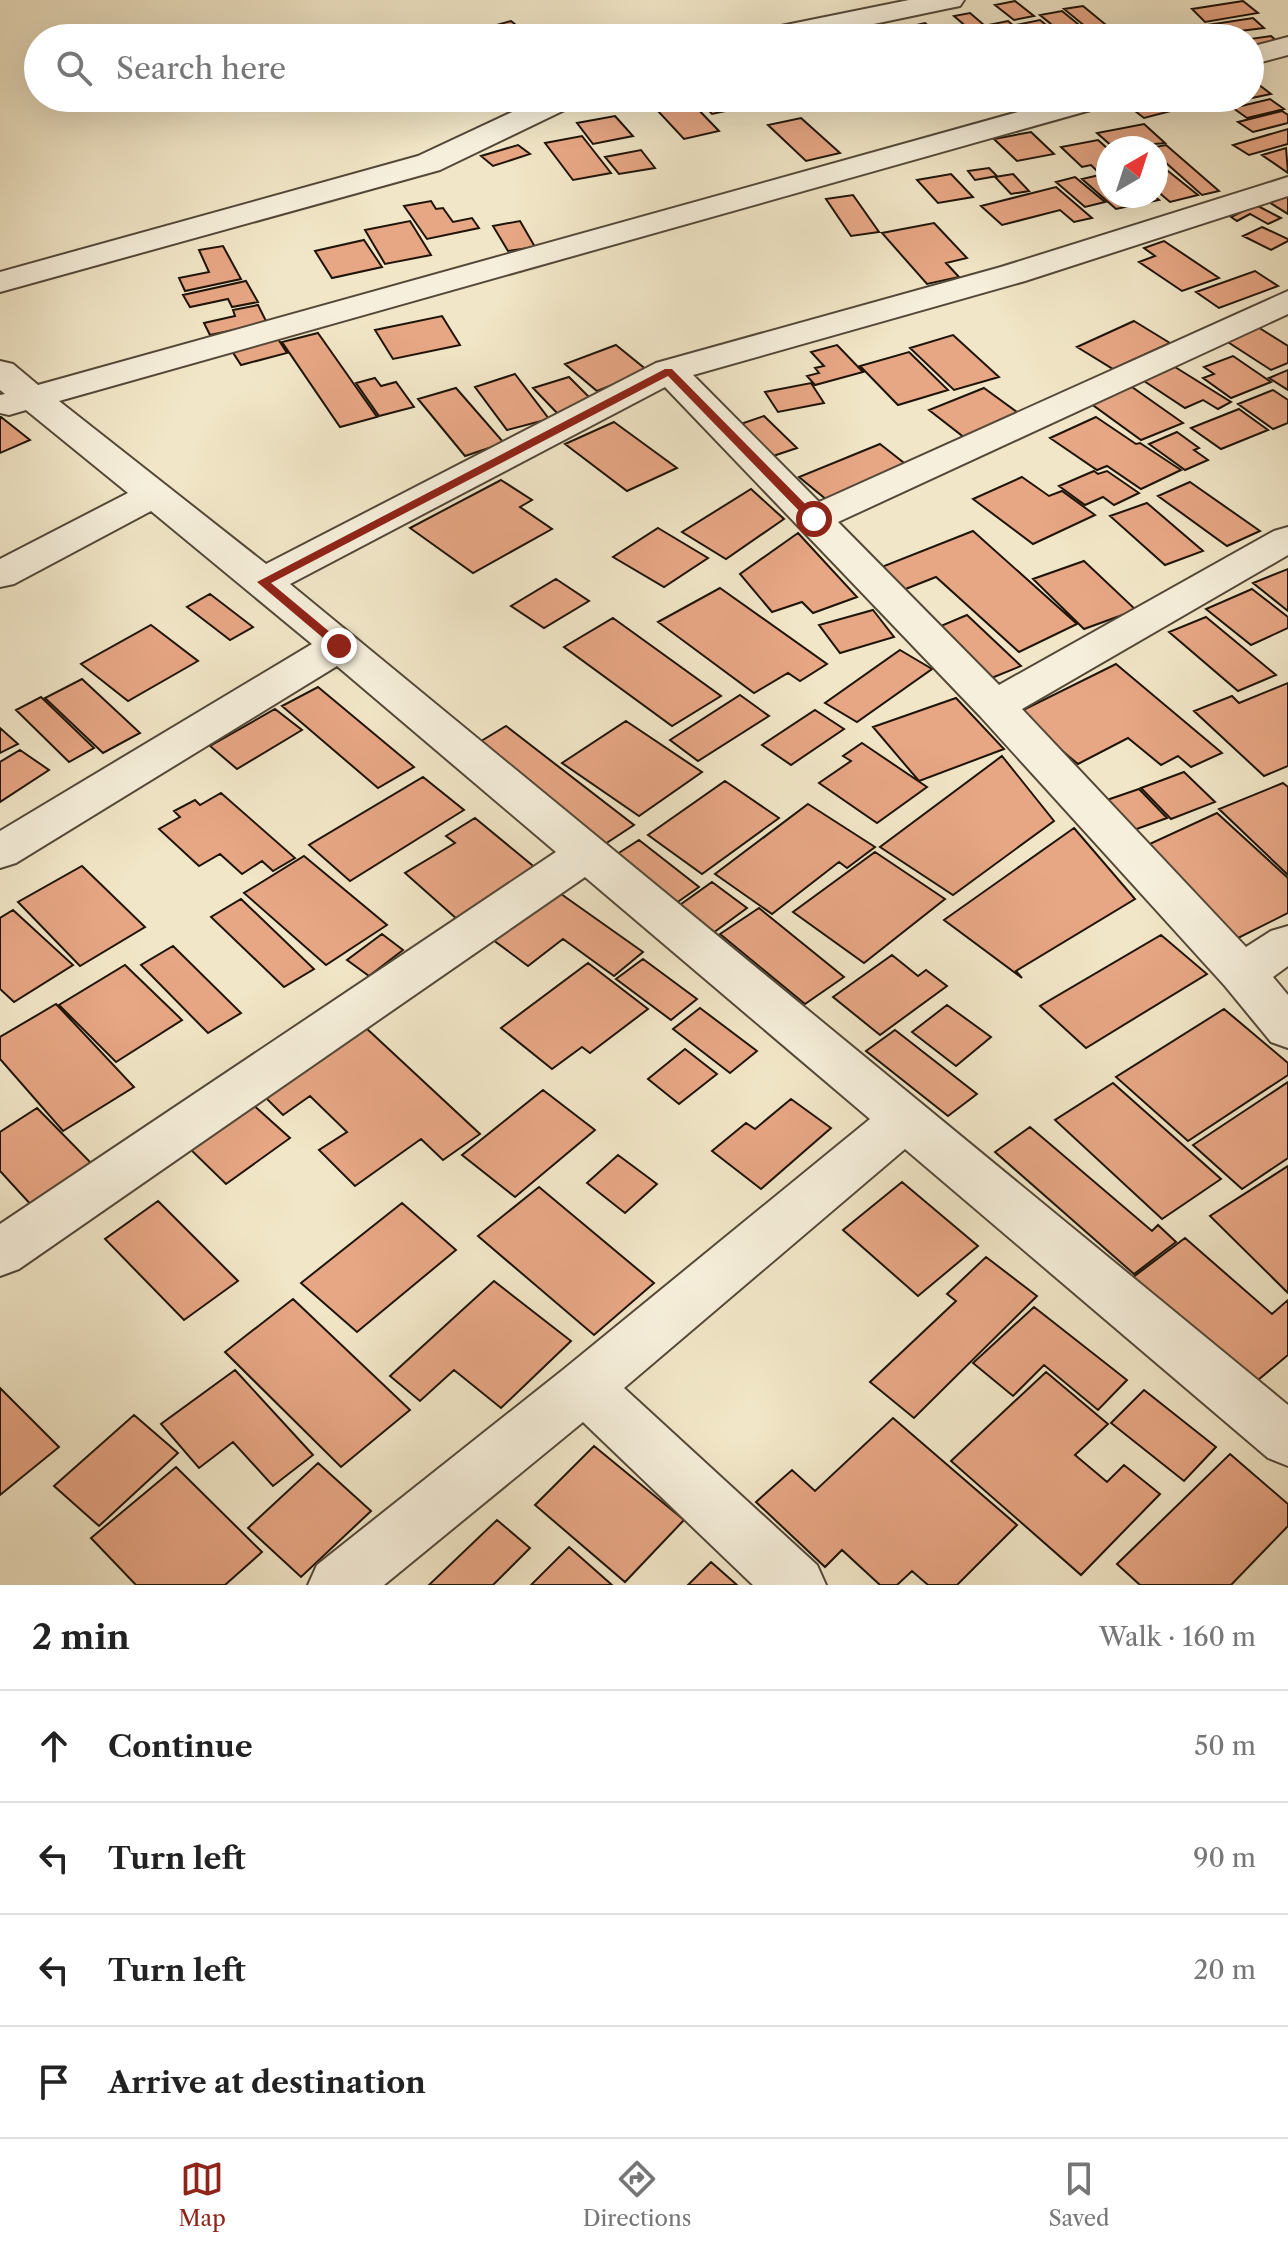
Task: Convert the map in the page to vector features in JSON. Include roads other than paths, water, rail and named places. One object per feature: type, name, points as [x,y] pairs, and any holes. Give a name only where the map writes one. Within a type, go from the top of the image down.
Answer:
[{"type":"street","points":[[834,24],[950,0]]},
{"type":"street","points":[[1264,52],[1288,46]]},
{"type":"street","points":[[0,282],[429,163],[536,112]]},
{"type":"street","points":[[10,392],[1049,112]]},
{"type":"street","points":[[263,582],[669,371],[1013,274],[1288,186]]},
{"type":"street","points":[[814,519],[1288,301]]},
{"type":"street","points":[[669,371],[995,706],[1242,973],[1288,1029]]},
{"type":"street","points":[[10,392],[153,495],[263,582],[903,1121],[1288,1440]]},
{"type":"street","points":[[0,575],[153,495]]},
{"type":"street","points":[[995,706],[1288,539]]},
{"type":"street","points":[[0,852],[339,646]]},
{"type":"street","points":[[0,1253],[586,854]]},
{"type":"street","points":[[1242,973],[1288,943]]},
{"type":"street","points":[[338,1585],[584,1387],[903,1121]]},
{"type":"street","points":[[584,1387],[796,1585]]}]
